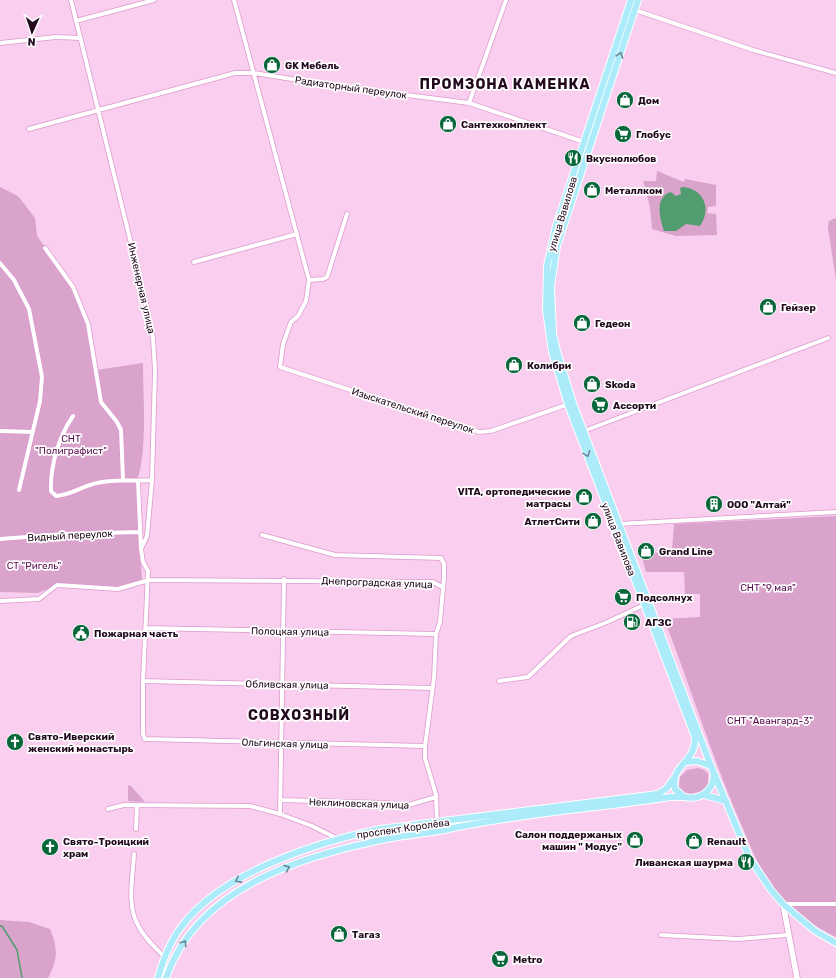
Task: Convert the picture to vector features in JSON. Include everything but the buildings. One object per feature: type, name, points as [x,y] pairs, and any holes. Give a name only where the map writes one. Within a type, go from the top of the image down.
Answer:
[{"type":"main road","name":"улица Вавилова","points":[[588,144],[632,0]]},
{"type":"main road","name":"улица Вавилова","points":[[638,0],[588,144],[556,226],[547,266],[546,286],[549,335],[556,365],[644,605],[695,737],[695,747],[686,762],[676,772],[674,778]]},
{"type":"main road","name":"улица Вавилова","points":[[570,404],[584,431],[713,768],[749,857],[771,890],[783,904],[814,931],[836,943]]},
{"type":"main road","points":[[674,778],[676,788],[684,797],[698,797],[704,795],[712,786],[713,768],[697,761],[686,762]]},
{"type":"main road","name":"проспект Королёва","points":[[158,978],[165,958],[182,926],[205,901],[235,881],[267,865],[338,839],[380,830],[658,794],[667,788],[674,778]]},
{"type":"main road","points":[[704,795],[726,801]]},
{"type":"main road","name":"проспект Королёва","points":[[166,978],[182,945],[200,921],[217,906],[240,890],[270,874],[307,860],[366,843],[469,824],[671,797],[684,797]]},
{"type":"street","name":"Инженерная улица","points":[[70,0],[148,308],[153,338],[155,370],[152,480],[147,536],[141,549]]},
{"type":"street","points":[[76,20],[154,0]]},
{"type":"street","points":[[234,0],[309,280],[323,279],[327,277],[347,214]]},
{"type":"street","points":[[469,103],[506,0]]},
{"type":"street","points":[[634,10],[753,50],[836,73]]},
{"type":"street","points":[[0,43],[56,37],[80,38]]},
{"type":"street","name":"Радиаторный переулок","points":[[29,129],[235,73],[254,73],[329,85],[469,103],[588,144]]},
{"type":"street","points":[[194,262],[297,234]]},
{"type":"street","points":[[45,248],[74,287],[88,324],[101,402],[117,422],[120,430],[123,479]]},
{"type":"street","points":[[0,263],[14,280],[29,309],[39,353],[42,377],[40,401],[19,490]]},
{"type":"street","name":"Изыскательский переулок","points":[[309,280],[306,301],[298,316],[290,322],[283,344],[280,367],[479,432],[491,431],[570,404]]},
{"type":"street","points":[[584,431],[828,338]]},
{"type":"street","points":[[73,416],[63,431],[50,480],[51,491],[56,496],[68,495],[95,483],[123,479],[138,482],[152,480]]},
{"type":"street","points":[[0,431],[32,432]]},
{"type":"street","points":[[138,482],[141,549],[143,562],[148,571],[143,681]]},
{"type":"street","points":[[619,524],[836,512]]},
{"type":"street","name":"Видный переулок","points":[[0,539],[64,534],[140,532]]},
{"type":"street","name":"Днепроградская улица","points":[[0,601],[39,599],[57,585],[118,589],[148,580],[433,582],[442,586],[444,564],[441,558],[335,555],[262,535]]},
{"type":"street","points":[[280,814],[284,580]]},
{"type":"street","points":[[436,822],[436,797],[426,758],[425,746],[434,678],[436,634],[440,622],[442,586]]},
{"type":"street","points":[[499,681],[528,677],[534,673],[571,636],[644,605]]},
{"type":"street","name":"Полоцкая улица","points":[[145,628],[436,634]]},
{"type":"street","name":"Обливская улица","points":[[143,681],[432,688]]},
{"type":"street","name":"Ольгинская улица","points":[[143,681],[143,734],[145,739],[425,746]]},
{"type":"street","name":"Неклиновская улица","points":[[280,800],[386,803],[406,806],[436,797]]},
{"type":"street","points":[[108,809],[118,805],[250,806],[280,814],[312,826],[338,839]]},
{"type":"street","points":[[136,829],[137,805]]},
{"type":"street","points":[[134,854],[131,901],[134,917],[146,938],[165,958]]},
{"type":"street","points":[[797,978],[783,904],[836,904]]},
{"type":"street","points":[[661,935],[738,939],[788,935]]},
{"type":"green space","points":[[657,171],[684,182],[685,179],[716,185],[716,206],[708,207],[707,213],[716,214],[717,235],[676,236],[652,229],[650,207],[643,181],[656,181]]},
{"type":"green space","name":"СНТ \"Полиграфист\"","points":[[0,187],[18,196],[35,218],[37,236],[75,288],[86,314],[96,370],[143,363],[143,441],[140,471],[136,483],[142,581],[117,587],[57,585],[38,593],[0,592]]},
{"type":"green space","points":[[836,218],[836,280],[828,228],[829,221]]},
{"type":"green space","points":[[836,516],[836,937],[811,923],[796,912],[776,892],[761,868],[748,842],[730,799],[664,619],[700,617],[700,594],[685,594],[684,572],[646,572],[641,554],[672,551],[674,524]]},
{"type":"green space","points":[[698,768],[704,770],[708,774],[708,785],[698,794],[684,793],[679,788],[680,777],[687,770]]},
{"type":"green space","points":[[128,785],[131,786],[145,802],[128,801]]},
{"type":"green space","points":[[0,920],[29,922],[50,929],[56,948],[56,954],[54,965],[48,978],[0,978]]},
{"type":"shaded area","points":[[683,187],[696,192],[701,196],[705,207],[704,220],[700,226],[686,224],[676,231],[664,231],[660,214],[660,203],[662,198],[671,192],[676,196],[681,194],[680,188]]},
{"type":"waterway","points":[[0,926],[2,926],[17,950],[22,978]]},
{"type":"place","name":"GK Мебель","points":[[272,65]]},
{"type":"place","name":"Дом","points":[[625,100]]},
{"type":"place","name":"Сантехкомплект","points":[[448,124]]},
{"type":"place","name":"Глобус","points":[[623,134]]},
{"type":"place","name":"Вкуснолюбов","points":[[573,158]]},
{"type":"place","name":"Металлком","points":[[592,190]]},
{"type":"place","name":"Гейзер","points":[[768,307]]},
{"type":"place","name":"Гедеон","points":[[582,323]]},
{"type":"place","name":"Колибри","points":[[514,365]]},
{"type":"place","name":"Skoda","points":[[592,384]]},
{"type":"place","name":"Ассорти","points":[[600,405]]},
{"type":"place","name":"VITA, ортопедические матрасы","points":[[584,497]]},
{"type":"place","name":"ООО \"Алтай\"","points":[[714,504]]},
{"type":"place","name":"АтлетСити","points":[[593,521]]},
{"type":"place","name":"Grand Line","points":[[646,551]]},
{"type":"place","name":"Подсолнух","points":[[623,597]]},
{"type":"place","name":"АГЗС","points":[[632,622]]},
{"type":"place","name":"Пожарная часть","points":[[81,633]]},
{"type":"place","name":"Свято-Иверский женский монастырь","points":[[15,742]]},
{"type":"place","name":"Салон поддержаных машин \" Модус\"","points":[[635,840]]},
{"type":"place","name":"Renault","points":[[694,841]]},
{"type":"place","name":"Свято-Троицкий храм","points":[[50,847]]},
{"type":"place","name":"Ливанская шаурма","points":[[746,862]]},
{"type":"place","name":"Тагаз","points":[[339,934]]},
{"type":"place","name":"Metro","points":[[500,959]]},
{"type":"district","name":"ПРОМЗОНА КАМЕНКА","points":[[505,84]]},
{"type":"district","name":"СОВХОЗНЫЙ","points":[[299,715]]},
{"type":"park label","name":"СТ \"Ригель\"","points":[[34,565]]},
{"type":"park label","name":"СНТ \"9 мая\"","points":[[768,587]]},
{"type":"park label","name":"СНТ \"Авангард-3\"","points":[[770,720]]}]
